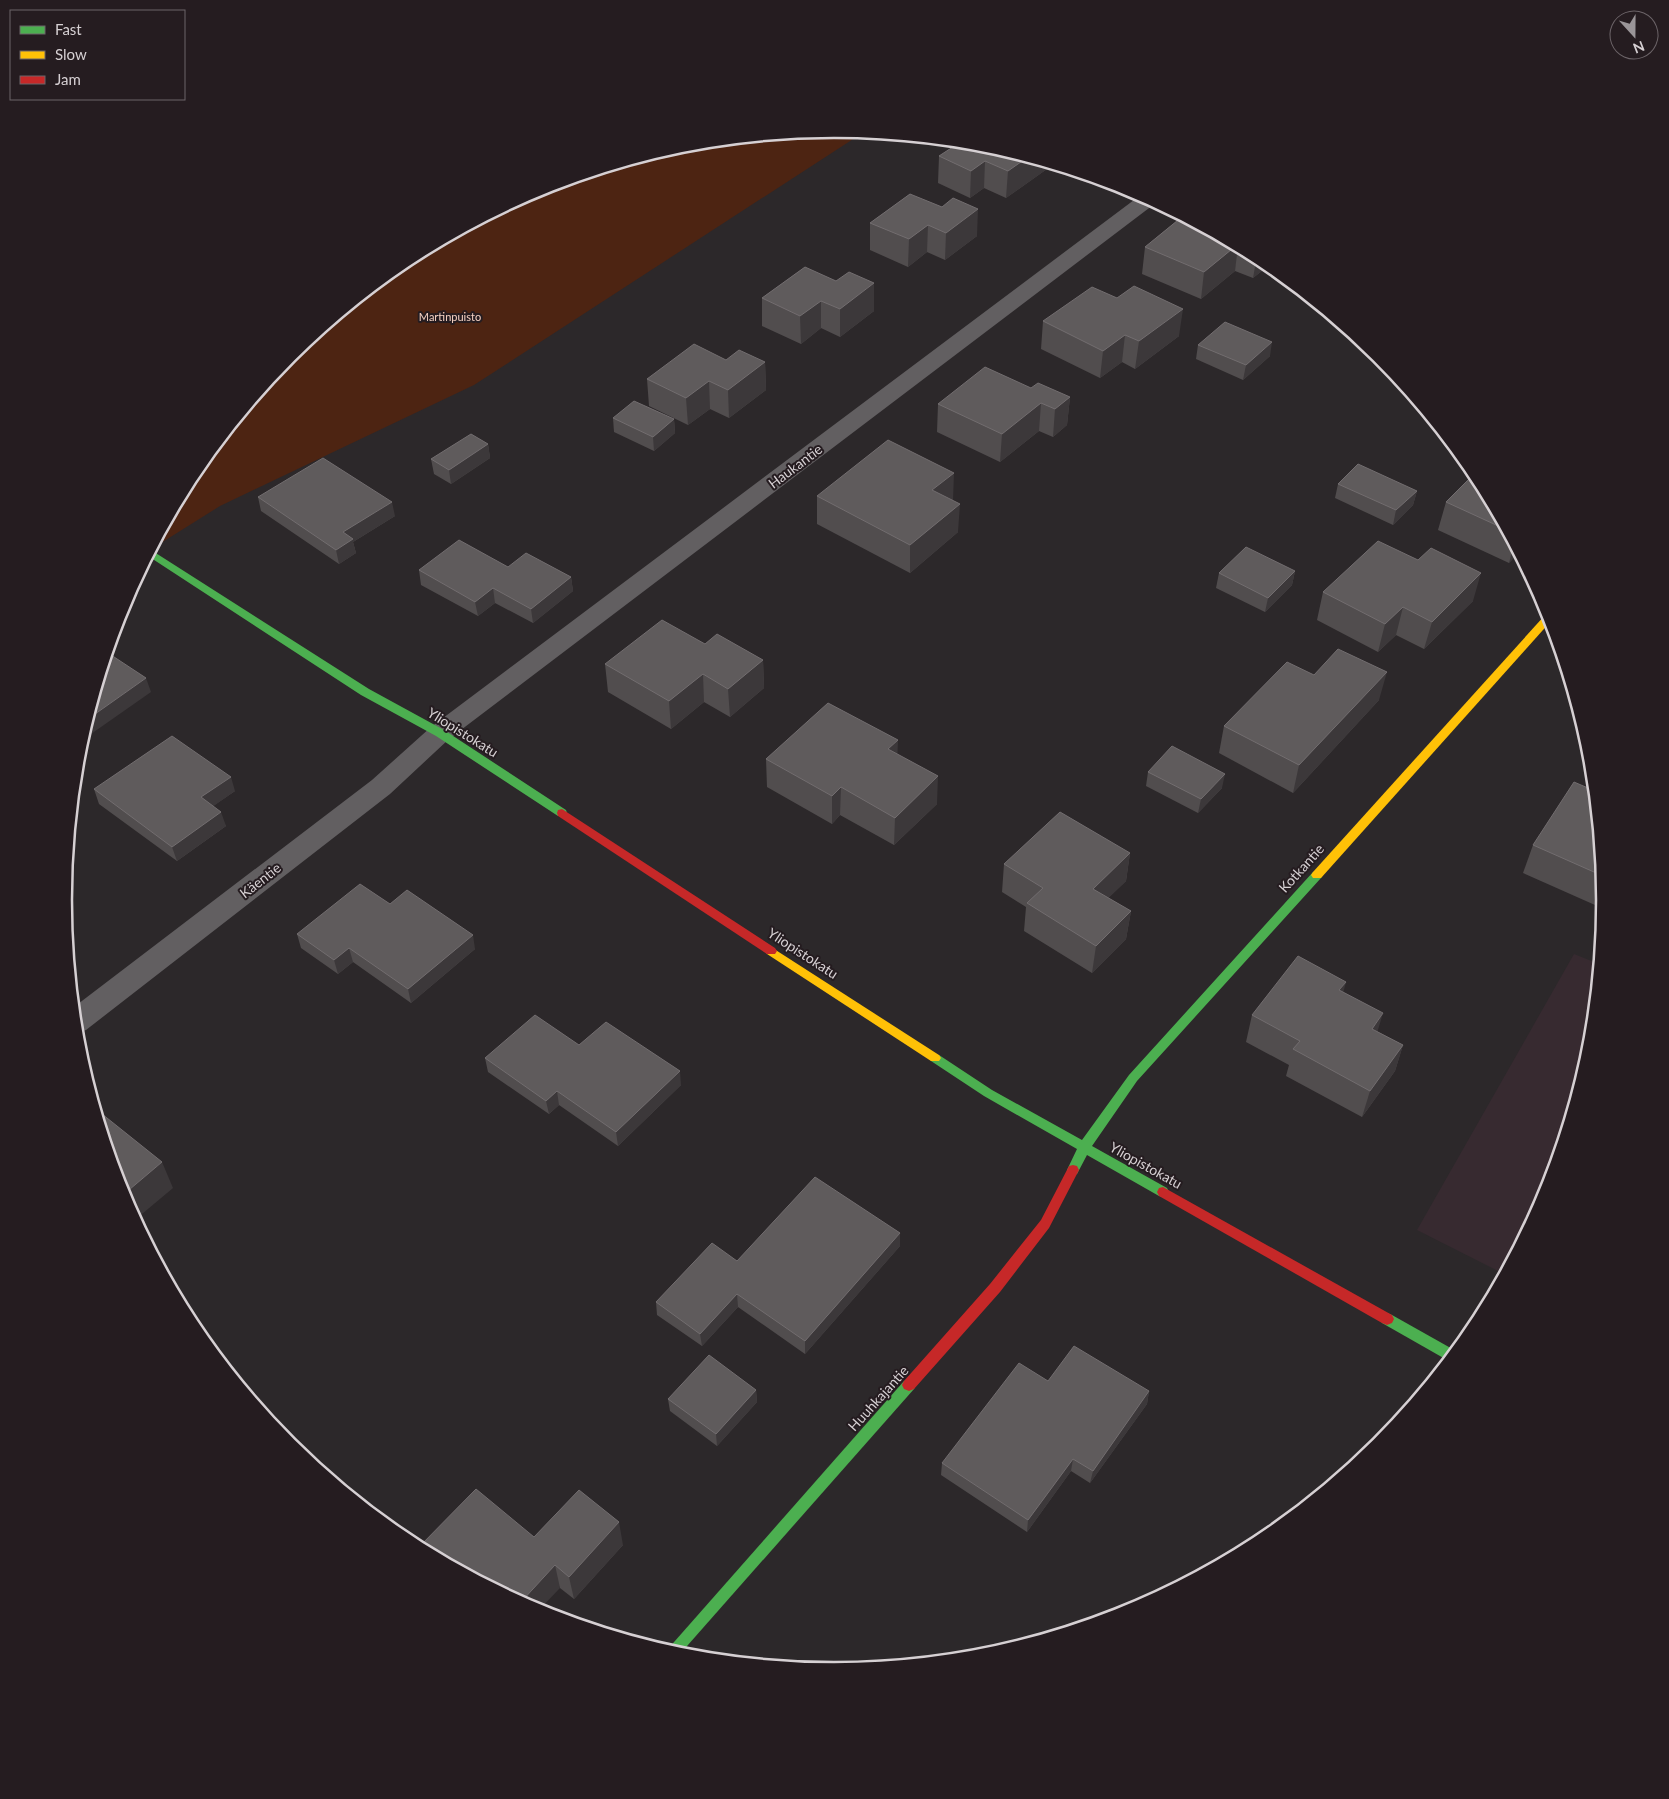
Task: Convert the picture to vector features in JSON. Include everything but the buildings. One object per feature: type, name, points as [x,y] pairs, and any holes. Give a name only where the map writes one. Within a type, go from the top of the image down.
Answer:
[{"type":"street","name":"Haukantie","points":[[440,733],[1143,203]]},
{"type":"street","name":"Yliopistokatu","points":[[154,556],[365,692],[440,733],[988,1093],[1285,1259],[1446,1353]]},
{"type":"street","name":"Kotkantie","points":[[1084,1148],[1133,1078],[1544,623]]},
{"type":"street","name":"Käentie","points":[[82,1017],[381,787],[440,733]]},
{"type":"street","name":"Huuhkajantie","points":[[679,1645],[995,1288],[1045,1224],[1084,1148]]},
{"type":"shaded area","points":[[1574,954],[1594,962],[1582,1048],[1571,1097],[1538,1191],[1518,1237],[1499,1272],[1417,1230]]},
{"type":"green space","name":"Martinpuisto","points":[[854,138],[474,385],[220,506],[162,543],[201,476],[230,436],[262,397],[296,361],[332,327],[371,295],[411,266],[454,240],[497,216],[543,196],[637,163],[735,144],[785,139]]},
{"type":"traffic: fast","points":[[154,556],[365,692],[440,733],[562,813]]},
{"type":"traffic: fast","points":[[1073,1170],[1084,1148],[1133,1078],[1317,875]]},
{"type":"traffic: fast","points":[[935,1058],[988,1093],[1163,1192]]},
{"type":"traffic: fast","points":[[1387,1319],[1446,1353]]},
{"type":"traffic: fast","points":[[679,1645],[909,1385]]},
{"type":"traffic: slow","points":[[1317,875],[1544,623]]},
{"type":"traffic: slow","points":[[771,951],[935,1058]]},
{"type":"traffic: jam","points":[[562,813],[771,951]]},
{"type":"traffic: jam","points":[[909,1385],[995,1288],[1045,1224],[1073,1170]]},
{"type":"traffic: jam","points":[[1163,1192],[1387,1319]]}]
